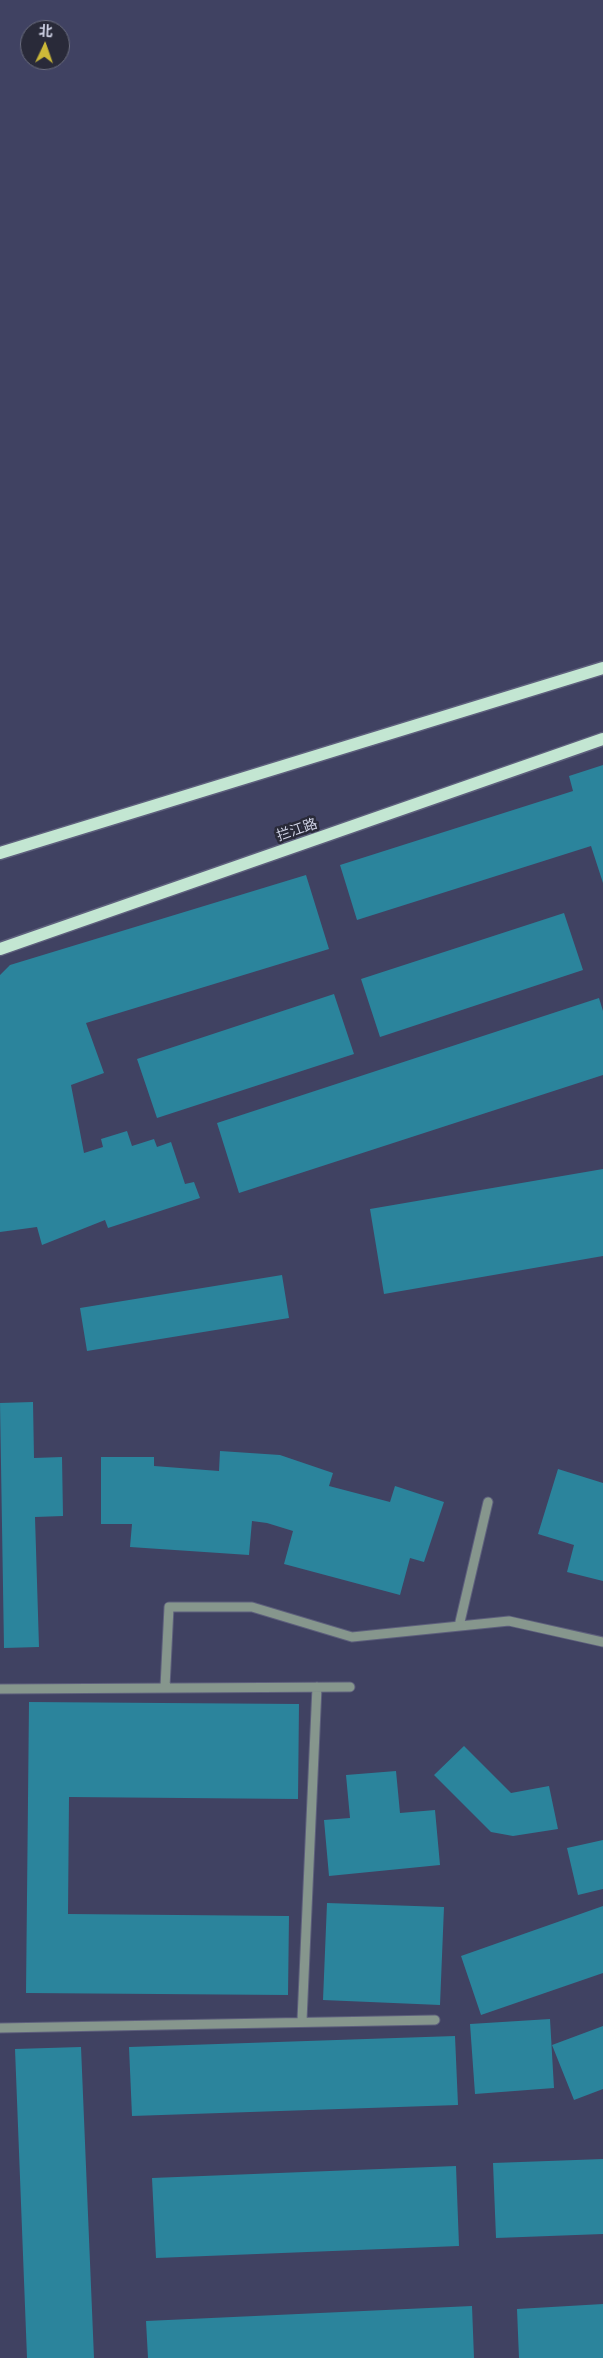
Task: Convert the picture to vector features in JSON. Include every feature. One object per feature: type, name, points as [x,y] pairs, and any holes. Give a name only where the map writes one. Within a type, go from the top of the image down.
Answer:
[{"type":"main road","points":[[0,853],[603,668]]},
{"type":"main road","name":"拦江路","points":[[0,949],[603,739]]},
{"type":"street","points":[[459,1626],[488,1502]]},
{"type":"street","points":[[166,1687],[169,1607],[252,1607],[352,1637],[509,1621],[603,1642]]},
{"type":"street","points":[[302,2020],[317,1687]]},
{"type":"street","points":[[0,1689],[350,1687]]},
{"type":"street","points":[[0,2028],[302,2020],[435,2020]]},
{"type":"building","points":[[603,765],[603,883],[591,846],[357,920],[340,865],[573,791],[569,776]]},
{"type":"building","points":[[306,875],[329,949],[86,1023],[104,1073],[71,1085],[84,1153],[103,1147],[101,1139],[127,1131],[132,1146],[154,1139],[157,1147],[171,1142],[185,1184],[194,1182],[200,1198],[108,1228],[105,1220],[42,1245],[37,1227],[0,1232],[0,975],[10,965]]},
{"type":"building","points":[[564,913],[583,970],[380,1037],[361,979]]},
{"type":"building","points":[[334,994],[354,1054],[157,1118],[137,1059]]},
{"type":"building","points":[[599,998],[603,1011],[603,1075],[239,1193],[217,1123]]},
{"type":"building","points":[[603,1169],[603,1256],[384,1294],[370,1209]]},
{"type":"building","points":[[282,1275],[289,1318],[87,1351],[80,1308]]},
{"type":"building","points":[[33,1402],[34,1458],[62,1457],[63,1516],[35,1517],[39,1647],[4,1648],[0,1403]]},
{"type":"building","points":[[220,1451],[280,1455],[333,1473],[329,1486],[390,1502],[395,1486],[444,1502],[424,1562],[410,1558],[400,1595],[284,1564],[293,1531],[267,1523],[252,1521],[249,1555],[130,1547],[132,1524],[101,1524],[101,1457],[154,1457],[154,1466],[219,1471]]},
{"type":"building","points":[[558,1469],[603,1483],[603,1581],[567,1572],[574,1545],[538,1534]]},
{"type":"building","points":[[29,1702],[299,1704],[298,1799],[69,1797],[68,1914],[289,1916],[288,1995],[26,1993]]},
{"type":"building","points":[[464,1746],[511,1793],[549,1786],[558,1829],[513,1836],[491,1832],[434,1775]]},
{"type":"building","points":[[396,1771],[400,1813],[435,1810],[440,1865],[329,1876],[324,1820],[350,1818],[346,1775]]},
{"type":"building","points":[[603,1840],[603,1889],[578,1895],[567,1848]]},
{"type":"building","points":[[327,1903],[444,1907],[440,2005],[323,2000]]},
{"type":"building","points":[[603,1906],[603,1973],[481,2015],[461,1956]]},
{"type":"building","points":[[550,2019],[554,2088],[475,2094],[470,2024]]},
{"type":"building","points":[[603,2026],[603,2089],[574,2100],[552,2045]]},
{"type":"building","points":[[455,2036],[458,2105],[132,2116],[129,2047]]},
{"type":"building","points":[[81,2047],[94,2358],[27,2358],[15,2049]]},
{"type":"building","points":[[603,2159],[603,2234],[496,2238],[493,2163]]},
{"type":"building","points":[[456,2166],[459,2246],[156,2258],[152,2178]]},
{"type":"building","points":[[603,2304],[603,2358],[519,2358],[517,2309]]},
{"type":"building","points":[[472,2306],[474,2358],[148,2358],[146,2321]]}]
